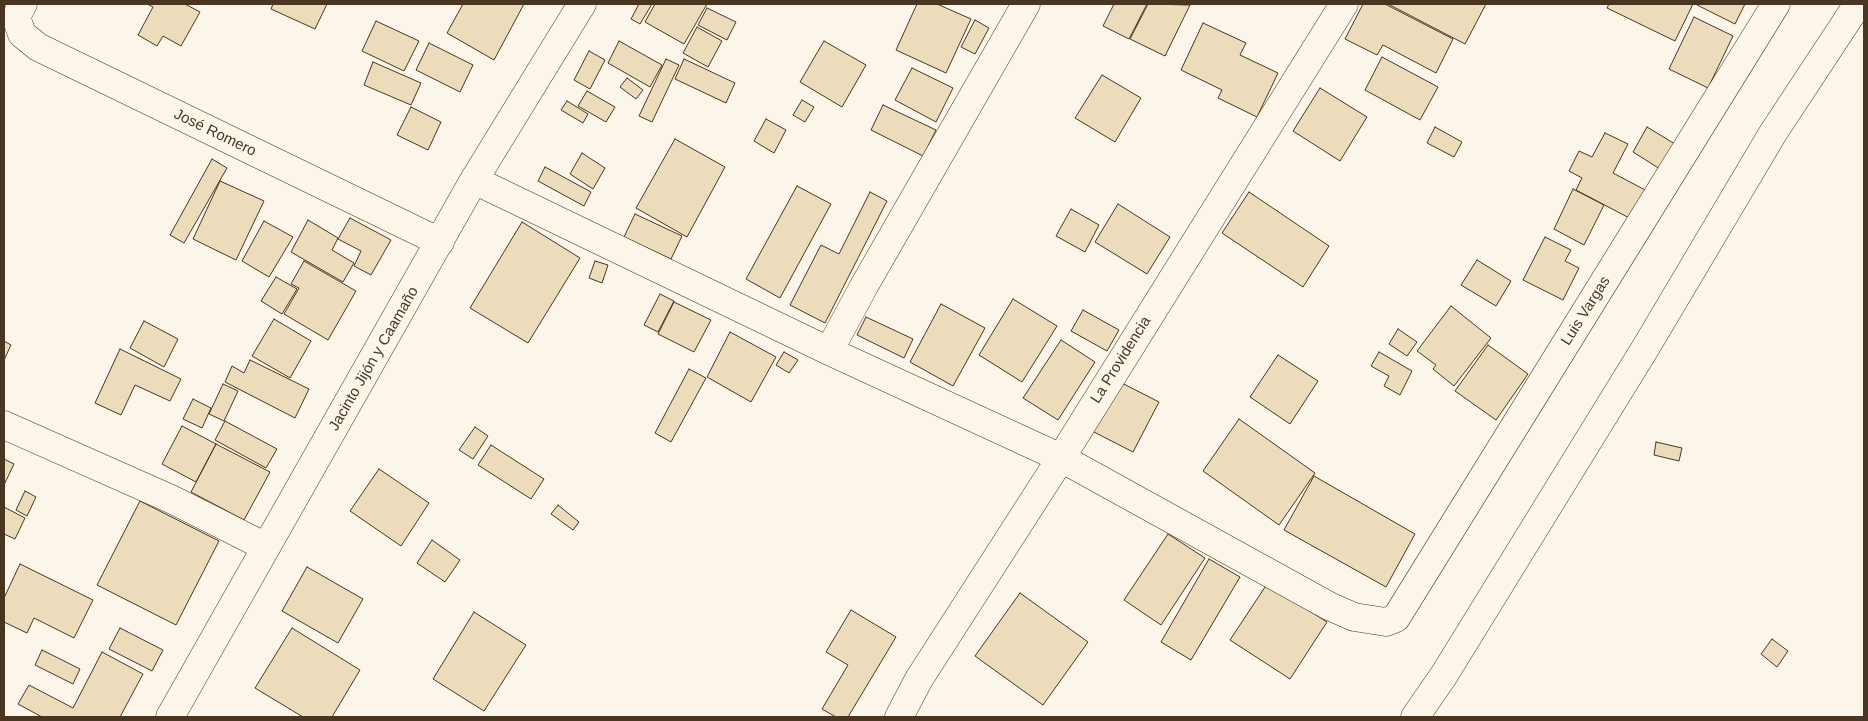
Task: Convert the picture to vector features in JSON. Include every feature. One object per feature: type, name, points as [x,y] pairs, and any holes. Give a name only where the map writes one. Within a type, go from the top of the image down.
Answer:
[{"type":"street","name":"José Romero","points":[[23,4],[16,17],[22,34],[38,47],[440,242]]},
{"type":"street","name":"Jacinto Jijón y Caamaño","points":[[170,717],[474,180],[582,4]]},
{"type":"street","points":[[830,351],[888,243],[1026,4]]},
{"type":"street","name":"La Providencia","points":[[899,717],[919,679],[1060,458],[1344,4]]},
{"type":"street","name":"Luis Vargas","points":[[1060,458],[1329,606],[1354,617],[1375,621],[1386,622],[1396,618],[1776,4]]},
{"type":"street","points":[[1415,717],[1444,675],[1615,398],[1774,133],[1858,4]]},
{"type":"street","points":[[474,180],[830,351],[1060,458]]},
{"type":"street","points":[[4,425],[171,499],[266,548]]},
{"type":"building","points":[[147,4],[185,4],[200,12],[181,46],[163,36],[157,46],[138,35],[153,7]]},
{"type":"building","points":[[273,4],[327,4],[315,29],[271,9]]},
{"type":"building","points":[[463,4],[524,4],[494,60],[447,33]]},
{"type":"building","points":[[639,4],[652,4],[640,24],[631,19]]},
{"type":"building","points":[[655,4],[707,4],[684,44],[645,22]]},
{"type":"building","points":[[917,4],[937,4],[971,19],[946,73],[896,50]]},
{"type":"building","points":[[1114,4],[1147,4],[1129,39],[1103,26]]},
{"type":"building","points":[[1148,4],[1190,5],[1165,56],[1130,39]]},
{"type":"building","points":[[1363,4],[1385,4],[1453,39],[1436,73],[1383,45],[1377,55],[1345,39]]},
{"type":"building","points":[[1388,4],[1486,4],[1465,44]]},
{"type":"building","points":[[1609,4],[1693,4],[1675,41],[1607,8]]},
{"type":"building","points":[[1698,4],[1745,4],[1735,24]]},
{"type":"building","points":[[707,8],[736,22],[727,40],[698,25]]},
{"type":"building","points":[[1694,17],[1733,36],[1708,88],[1669,69]]},
{"type":"building","points":[[975,20],[989,28],[975,54],[961,47]]},
{"type":"building","points":[[376,21],[419,41],[404,71],[362,51]]},
{"type":"building","points":[[1203,23],[1246,43],[1240,55],[1278,73],[1257,117],[1218,98],[1222,90],[1181,70]]},
{"type":"building","points":[[697,27],[722,41],[708,67],[683,53]]},
{"type":"building","points":[[619,41],[662,65],[650,87],[608,63]]},
{"type":"building","points":[[824,41],[866,65],[842,107],[800,82]]},
{"type":"building","points":[[429,43],[473,65],[460,92],[416,70]]},
{"type":"building","points":[[589,51],[605,60],[590,89],[574,80]]},
{"type":"building","points":[[1382,57],[1438,87],[1420,120],[1365,90]]},
{"type":"building","points":[[666,59],[679,65],[652,122],[639,116]]},
{"type":"building","points":[[684,59],[735,83],[726,103],[675,79]]},
{"type":"building","points":[[373,62],[421,83],[411,105],[364,85]]},
{"type":"building","points":[[912,68],[953,88],[936,122],[895,100]]},
{"type":"building","points":[[1102,75],[1141,98],[1115,142],[1075,118]]},
{"type":"building","points":[[627,78],[643,90],[636,99],[620,87]]},
{"type":"building","points":[[1320,88],[1367,117],[1340,161],[1293,131]]},
{"type":"building","points":[[587,91],[615,107],[606,122],[578,106]]},
{"type":"building","points":[[802,100],[814,107],[805,122],[793,115]]},
{"type":"building","points":[[567,101],[588,114],[583,123],[561,110]]},
{"type":"building","points":[[883,105],[936,130],[923,156],[871,130]]},
{"type":"building","points":[[411,107],[441,122],[428,150],[397,135]]},
{"type":"building","points":[[766,119],[786,130],[774,153],[754,141]]},
{"type":"building","points":[[1435,127],[1462,142],[1454,157],[1427,143]]},
{"type":"building","points":[[1647,127],[1675,144],[1660,169],[1633,152]]},
{"type":"building","points":[[1605,133],[1628,144],[1613,173],[1649,192],[1635,221],[1576,190],[1582,178],[1569,171],[1579,151],[1592,157]]},
{"type":"building","points":[[675,139],[725,167],[687,237],[636,208]]},
{"type":"building","points":[[582,153],[605,168],[593,189],[570,174]]},
{"type":"building","points":[[212,159],[227,168],[184,243],[170,235]]},
{"type":"building","points":[[545,167],[591,192],[584,206],[538,181]]},
{"type":"building","points":[[220,181],[264,201],[236,260],[193,239]]},
{"type":"building","points":[[797,186],[831,204],[780,298],[746,279]]},
{"type":"building","points":[[1573,189],[1604,205],[1584,245],[1554,229]]},
{"type":"building","points":[[870,192],[887,201],[825,323],[790,305],[821,245],[839,254]]},
{"type":"building","points":[[1249,192],[1329,246],[1303,287],[1222,233]]},
{"type":"building","points":[[1118,204],[1170,237],[1147,274],[1095,242]]},
{"type":"building","points":[[1071,209],[1099,225],[1085,252],[1056,236]]},
{"type":"building","points":[[635,214],[682,236],[671,259],[624,237]]},
{"type":"building","points":[[350,218],[391,240],[371,275],[354,266],[361,251],[338,239]]},
{"type":"building","points":[[308,220],[338,238],[332,250],[354,263],[343,282],[291,252]]},
{"type":"building","points":[[264,221],[293,237],[269,277],[242,261]]},
{"type":"building","points":[[522,222],[580,258],[528,343],[470,308]]},
{"type":"building","points":[[1545,237],[1571,250],[1565,261],[1579,268],[1563,300],[1523,280]]},
{"type":"building","points":[[1477,260],[1511,281],[1496,306],[1461,285]]},
{"type":"building","points":[[304,261],[356,291],[328,340],[284,314],[299,288],[291,284]]},
{"type":"building","points":[[595,261],[608,265],[602,283],[589,278]]},
{"type":"building","points":[[276,277],[297,289],[282,314],[261,301]]},
{"type":"building","points":[[660,294],[674,301],[658,332],[644,325]]},
{"type":"building","points":[[1013,299],[1057,326],[1022,382],[979,355]]},
{"type":"building","points":[[674,302],[711,320],[694,352],[658,334]]},
{"type":"building","points":[[941,304],[985,328],[953,386],[910,362]]},
{"type":"building","points":[[1451,306],[1491,338],[1454,386],[1433,369],[1436,365],[1417,351]]},
{"type":"building","points":[[1083,310],[1119,330],[1107,351],[1071,331]]},
{"type":"building","points":[[866,317],[913,339],[904,358],[857,335]]},
{"type":"building","points":[[274,319],[311,341],[290,378],[252,356]]},
{"type":"building","points":[[144,321],[178,339],[164,367],[130,348]]},
{"type":"building","points":[[1398,329],[1417,342],[1407,356],[1389,344]]},
{"type":"building","points":[[730,332],[776,357],[751,402],[707,377]]},
{"type":"building","points":[[1061,340],[1095,362],[1058,420],[1023,398]]},
{"type":"building","points":[[4,341],[11,345],[4,360]]},
{"type":"building","points":[[1488,345],[1528,374],[1496,420],[1455,391]]},
{"type":"building","points":[[120,349],[181,379],[170,401],[135,385],[121,415],[95,403]]},
{"type":"building","points":[[784,352],[798,360],[789,373],[776,365]]},
{"type":"building","points":[[1379,352],[1412,371],[1400,395],[1384,386],[1389,376],[1371,366]]},
{"type":"building","points":[[1278,355],[1318,381],[1290,424],[1250,397]]},
{"type":"building","points":[[250,360],[309,389],[295,418],[225,382],[232,366],[244,373]]},
{"type":"building","points":[[689,369],[706,378],[671,442],[655,433]]},
{"type":"building","points":[[1118,381],[1159,402],[1133,452],[1092,431]]},
{"type":"building","points":[[223,384],[238,391],[224,421],[209,414]]},
{"type":"building","points":[[193,399],[211,408],[202,428],[183,419]]},
{"type":"building","points":[[1239,419],[1315,473],[1279,525],[1203,471]]},
{"type":"building","points":[[225,421],[277,449],[266,468],[215,440]]},
{"type":"building","points":[[182,426],[216,444],[196,482],[162,464]]},
{"type":"building","points":[[475,427],[488,436],[473,459],[459,450]]},
{"type":"building","points":[[1656,442],[1682,448],[1679,461],[1654,455]]},
{"type":"building","points":[[216,444],[270,472],[244,520],[191,492]]},
{"type":"building","points":[[491,445],[544,479],[531,499],[478,465]]},
{"type":"building","points":[[4,459],[14,464],[4,485]]},
{"type":"building","points":[[379,469],[429,503],[401,546],[350,511]]},
{"type":"building","points":[[1314,476],[1415,534],[1386,587],[1284,530]]},
{"type":"building","points":[[25,491],[36,497],[27,516],[16,510]]},
{"type":"building","points":[[140,501],[219,541],[176,625],[97,585]]},
{"type":"building","points":[[558,505],[579,522],[573,530],[551,514]]},
{"type":"building","points":[[4,507],[25,518],[15,539],[4,534]]},
{"type":"building","points":[[1168,534],[1205,558],[1161,625],[1124,600]]},
{"type":"building","points":[[432,540],[460,560],[445,582],[417,563]]},
{"type":"building","points":[[1209,559],[1240,577],[1191,660],[1161,642]]},
{"type":"building","points":[[20,564],[93,600],[74,638],[34,618],[27,633],[4,622],[4,598]]},
{"type":"building","points":[[307,567],[363,599],[338,643],[282,611]]},
{"type":"building","points":[[1267,584],[1327,622],[1290,679],[1230,640]]},
{"type":"building","points":[[1020,593],[1088,642],[1043,705],[975,656]]},
{"type":"building","points":[[851,610],[896,637],[848,717],[836,717],[822,709],[848,665],[826,652]]},
{"type":"building","points":[[474,612],[526,645],[484,711],[433,679]]},
{"type":"building","points":[[120,628],[163,650],[152,671],[109,649]]},
{"type":"building","points":[[292,628],[360,670],[332,717],[303,717],[255,688]]},
{"type":"building","points":[[1772,639],[1788,651],[1777,667],[1761,654]]},
{"type":"building","points":[[42,650],[80,669],[73,684],[35,665]]},
{"type":"building","points":[[102,652],[143,674],[120,717],[42,717],[18,704],[29,685],[73,708]]}]
